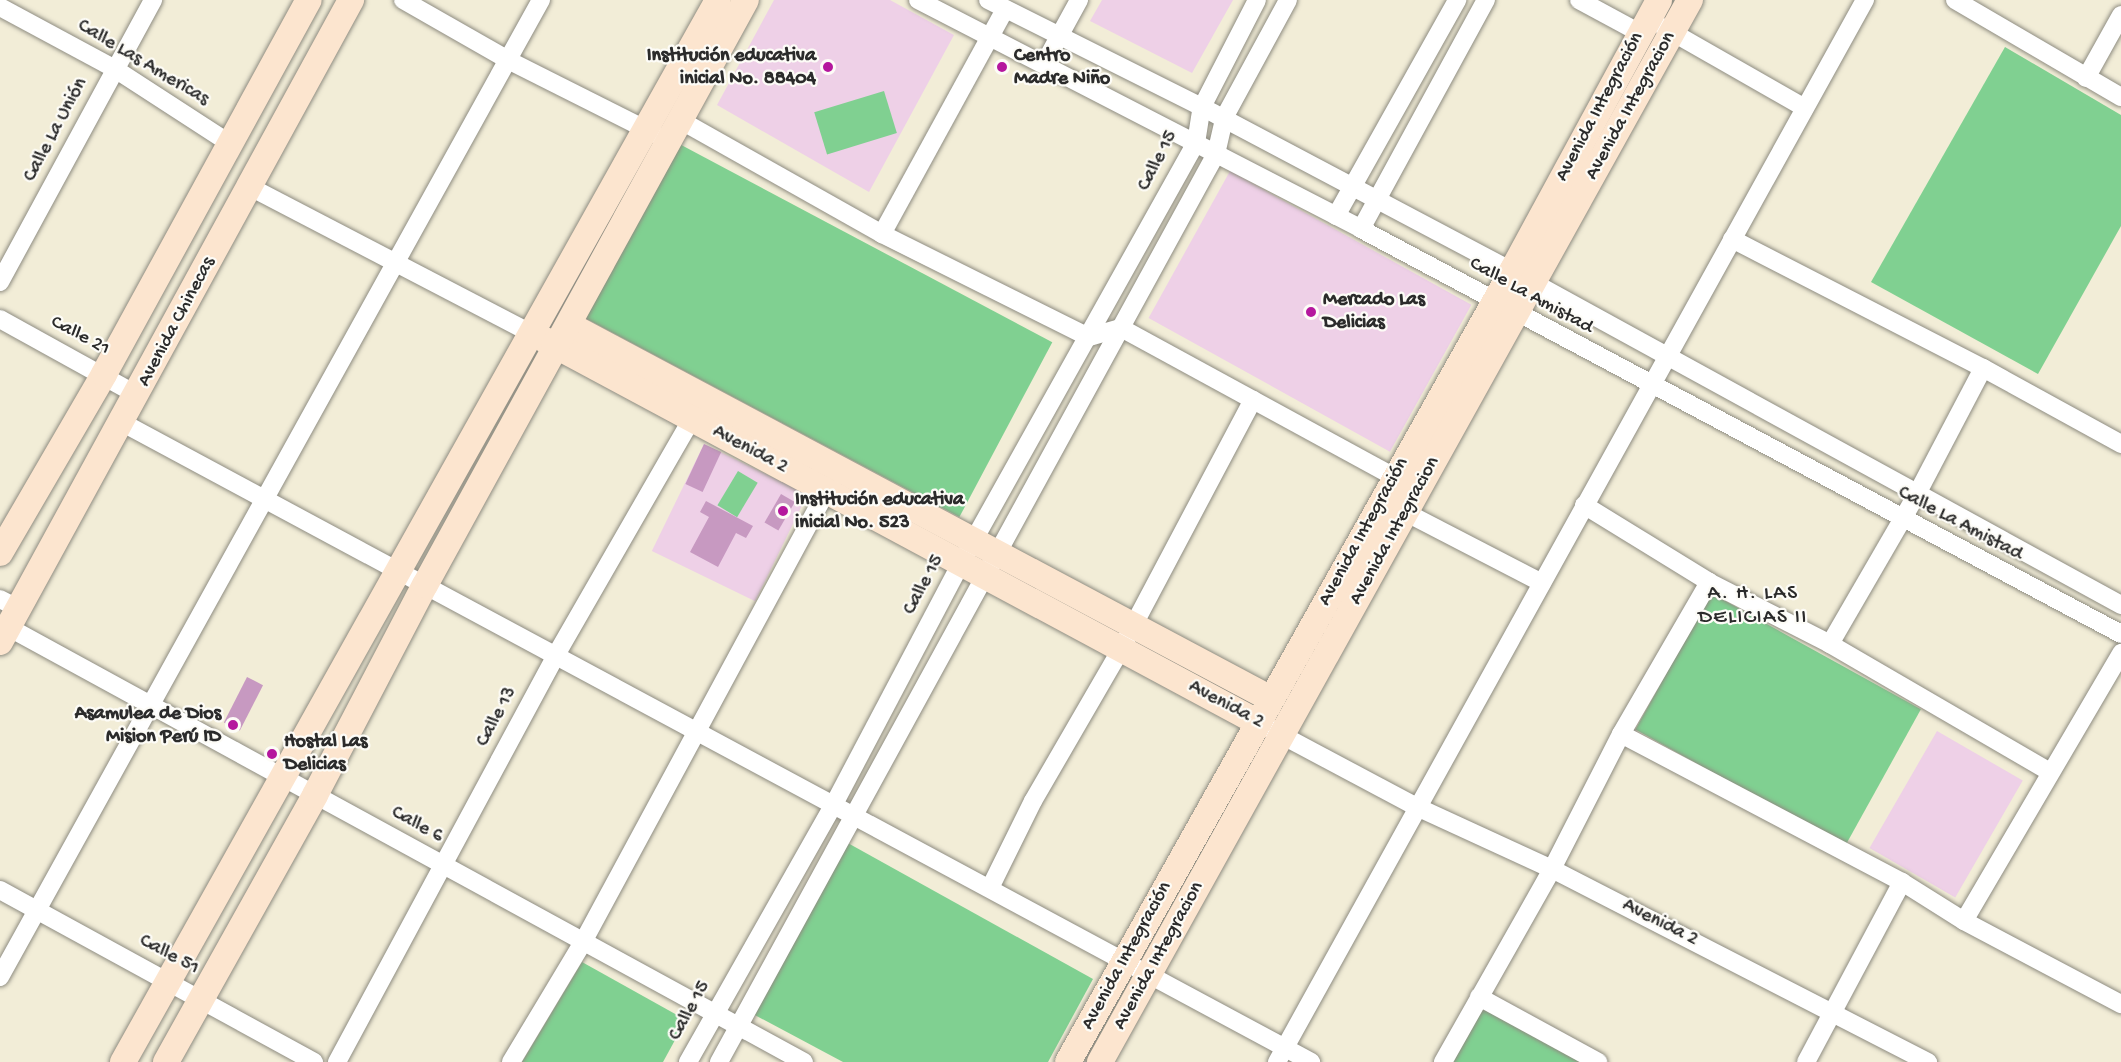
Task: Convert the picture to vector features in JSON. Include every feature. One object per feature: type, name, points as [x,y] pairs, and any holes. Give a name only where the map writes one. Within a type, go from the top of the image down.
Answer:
[{"type":"street","name":"Calle La Unión","points":[[0,282],[153,0]]},
{"type":"street","name":"Avenida Chinecas","points":[[0,553],[104,374],[309,0]]},
{"type":"street","name":"Avenida Chinecas","points":[[7,619],[123,423],[351,0]]},
{"type":"street","points":[[404,0],[508,60],[644,128],[666,142]]},
{"type":"street","points":[[0,977],[541,0]]},
{"type":"street","points":[[123,1062],[401,572],[644,128],[718,0]]},
{"type":"street","points":[[166,1062],[315,795],[425,585],[563,336],[666,142],[746,0]]},
{"type":"street","name":"Calle La Amistad","points":[[918,0],[1361,229],[1650,386],[2121,634]]},
{"type":"street","name":"Calle La Amistad","points":[[988,0],[1224,118],[1352,186],[1918,492],[2121,605]]},
{"type":"street","points":[[1044,64],[1079,0]]},
{"type":"street","name":"Calle 15","points":[[688,1062],[834,804],[961,563],[985,547],[1089,337],[1196,143],[1202,107],[1257,0]]},
{"type":"street","points":[[719,1062],[983,575],[985,547],[1121,328],[1216,154],[1224,118],[1288,0]]},
{"type":"street","points":[[1336,216],[1457,0]]},
{"type":"street","points":[[1361,229],[1486,0]]},
{"type":"street","points":[[1579,0],[1649,17],[1805,108]]},
{"type":"street","name":"Avenida Integracion","points":[[1522,277],[1690,0]]},
{"type":"street","points":[[1281,1055],[1864,0]]},
{"type":"street","points":[[1955,0],[2121,97]]},
{"type":"street","name":"Calle Las Americas","points":[[0,7],[115,69],[229,143]]},
{"type":"street","points":[[882,234],[1005,9]]},
{"type":"street","points":[[2086,78],[2121,15]]},
{"type":"street","name":"Avenida Integración","points":[[1068,1062],[1270,699],[1394,506],[1395,477],[1522,277],[1649,17]]},
{"type":"street","points":[[680,120],[882,234],[1089,337],[1121,328],[1395,477]]},
{"type":"street","points":[[250,187],[531,333]]},
{"type":"street","points":[[1732,239],[1983,368],[2121,444]]},
{"type":"street","name":"Avenida Integracion","points":[[1100,1062],[1281,734],[1394,506],[1505,307]]},
{"type":"street","name":"Calle 21","points":[[0,319],[104,374],[137,395]]},
{"type":"street","name":"Avenida 2","points":[[531,333],[563,336],[832,480],[961,563],[1257,722],[1417,807],[1552,869],[1836,1012],[1928,1062]]},
{"type":"street","points":[[1830,644],[1918,492],[1983,368]]},
{"type":"street","points":[[990,888],[1033,801],[1121,649],[1253,400]]},
{"type":"street","name":"Calle 13","points":[[337,1062],[556,655],[698,408]]},
{"type":"street","points":[[123,423],[1150,974],[1281,1055],[1311,1062]]},
{"type":"street","points":[[511,1062],[584,942],[695,730],[832,480]]},
{"type":"street","name":"Avenida 2","points":[[832,480],[985,547],[1270,699]]},
{"type":"street","points":[[1584,505],[1709,582],[1830,644],[2050,772]]},
{"type":"street","points":[[1394,506],[1542,583]]},
{"type":"street","points":[[1443,1062],[1552,869],[1621,734],[1709,582]]},
{"type":"street","name":"Calle 6","points":[[7,619],[151,705],[804,1062]]},
{"type":"street","points":[[1964,921],[2121,652]]},
{"type":"street","points":[[1621,734],[1902,882],[1964,921],[2121,1004]]},
{"type":"street","points":[[1806,1062],[1836,1012],[1902,882]]},
{"type":"street","name":"Calle 51","points":[[0,890],[39,908],[314,1062]]},
{"type":"street","points":[[1479,997],[1598,1062]]},
{"type":"shaded area","points":[[774,0],[890,0],[954,35],[869,192],[717,105]]},
{"type":"shaded area","points":[[1102,0],[1233,0],[1192,73],[1090,21]]},
{"type":"shaded area","name":"Mercado Las Delicias","points":[[1230,171],[1471,305],[1390,452],[1149,318]]},
{"type":"shaded area","points":[[704,444],[807,494],[755,601],[652,551]]},
{"type":"shaded area","points":[[1937,731],[2023,780],[1955,897],[1870,848]]},
{"type":"green space","points":[[2005,47],[2121,115],[2121,226],[2038,374],[1871,282]]},
{"type":"green space","points":[[884,91],[897,133],[827,154],[814,112]]},
{"type":"green space","points":[[670,139],[1052,342],[959,517],[577,314]]},
{"type":"green space","points":[[738,471],[758,483],[737,517],[717,505]]},
{"type":"green space","points":[[1711,593],[1921,709],[1845,846],[1635,729]]},
{"type":"green space","points":[[846,842],[1093,979],[1048,1062],[843,1062],[751,1013]]},
{"type":"green space","points":[[582,962],[686,1020],[663,1062],[522,1062]]},
{"type":"green space","points":[[1482,1005],[1580,1062],[1450,1062]]},
{"type":"building","points":[[704,444],[721,452],[703,492],[685,484]]},
{"type":"building","points":[[781,494],[795,502],[778,531],[764,523]]},
{"type":"building","points":[[706,501],[753,526],[746,538],[736,533],[718,567],[690,552],[709,517],[700,512]]},
{"type":"building","points":[[247,677],[263,685],[240,731],[224,722]]},
{"type":"place","name":"Institución educativa inicial No. 88404","points":[[828,67]]},
{"type":"place","name":"Centro Madre Niño","points":[[1002,67]]},
{"type":"place","name":"Mercado Las Delicias","points":[[1311,312]]},
{"type":"place","name":"Institución educativa inicial No. 523","points":[[783,511]]},
{"type":"place","name":"Asamulea de Dios Mision Perú ID","points":[[233,725]]},
{"type":"place","name":"Hostal Las Delicias","points":[[272,754]]},
{"type":"district","name":"A. H. LAS DELICIAS II","points":[[1753,607]]}]
